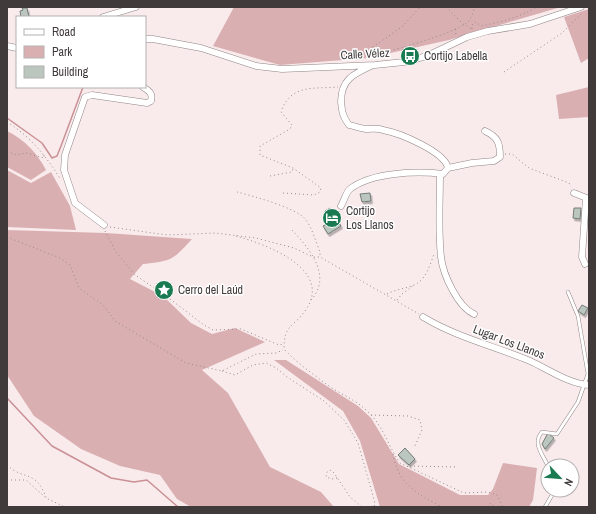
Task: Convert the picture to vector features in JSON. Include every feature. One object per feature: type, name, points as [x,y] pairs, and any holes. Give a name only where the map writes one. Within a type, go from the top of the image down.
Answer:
[{"type":"street","points":[[106,16],[136,7]]},
{"type":"street","name":"Calle Vélez","points":[[146,39],[201,48],[256,66],[282,69],[375,65],[404,62],[427,56],[457,42],[488,31],[530,24],[582,9]]},
{"type":"street","points":[[375,65],[356,73],[343,87],[341,93],[342,114],[349,125],[366,129],[382,129],[401,135],[438,154],[447,163],[448,168]]},
{"type":"street","points":[[104,225],[75,203],[64,170],[65,155],[85,97],[92,95],[147,102],[151,101],[151,92],[145,88]]},
{"type":"street","points":[[341,206],[349,190],[362,183],[390,175],[418,172],[443,174],[448,168],[472,163],[494,161],[500,157],[500,144],[495,135],[485,131]]},
{"type":"street","points":[[440,174],[441,259],[452,289],[466,311],[474,314]]},
{"type":"street","points":[[574,193],[588,198],[582,257],[585,264]]},
{"type":"street","name":"Lugar Los Llanos","points":[[423,317],[440,327],[530,361],[565,378],[586,385]]},
{"type":"lane","points":[[544,458],[537,443],[538,436],[542,432],[557,434],[578,402],[586,385],[588,374],[578,316],[568,292]]},
{"type":"lane","points":[[546,507],[551,498]]},
{"type":"path","points":[[358,66],[358,57],[402,26],[420,7]]},
{"type":"path","points":[[446,7],[463,24],[472,30],[472,25],[476,22],[481,26],[499,22],[520,16],[537,7]]},
{"type":"path","points":[[362,54],[388,51],[433,38],[463,24],[471,18],[475,7]]},
{"type":"path","points":[[504,72],[562,33],[582,9]]},
{"type":"path","points":[[455,28],[457,42]]},
{"type":"path","points":[[283,193],[314,195],[320,192],[321,188],[293,168],[260,155],[260,146],[290,129],[292,125],[281,112],[284,102],[291,94],[300,90],[343,87]]},
{"type":"path","points":[[7,122],[35,144],[44,154],[64,186]]},
{"type":"path","points":[[7,152],[17,155],[26,153],[44,158],[44,154]]},
{"type":"path","points":[[500,157],[503,153],[512,154],[529,168],[569,183],[574,193]]},
{"type":"path","points":[[270,176],[292,172],[293,168]]},
{"type":"path","points":[[237,192],[259,197],[299,214],[306,220],[320,252],[320,257]]},
{"type":"path","points":[[284,344],[272,342],[241,329],[235,328],[220,330],[209,328],[135,275],[116,252],[103,228],[104,225],[137,232],[167,235],[199,233],[232,235],[279,243],[313,257],[320,257],[387,294],[423,317]]},
{"type":"path","points":[[284,349],[287,329],[305,311],[315,295],[319,278],[318,266],[311,250],[292,230]]},
{"type":"path","points":[[232,235],[258,242],[282,253],[302,268],[312,285],[310,301]]},
{"type":"path","points":[[7,237],[60,258],[70,266],[79,288],[103,305],[115,321],[186,363],[235,375],[253,365],[266,363],[276,368],[286,377],[324,401],[344,420],[358,443],[375,503],[374,507]]},
{"type":"path","points":[[397,301],[402,294],[425,276],[434,255]]},
{"type":"path","points":[[387,294],[396,289],[414,285]]},
{"type":"path","points":[[222,371],[256,354],[276,353],[284,349]]},
{"type":"path","points":[[284,349],[330,386],[351,398],[371,415],[386,436],[393,453],[400,463],[464,493],[488,492],[496,495],[503,504],[502,507]]},
{"type":"path","points":[[371,415],[408,416],[420,420],[422,430],[414,448]]},
{"type":"path","points":[[393,453],[395,465],[403,479],[415,493],[442,507]]},
{"type":"path","points":[[7,465],[17,472],[34,478],[41,486],[46,498]]},
{"type":"path","points":[[409,466],[456,467]]},
{"type":"path","points":[[337,478],[332,479],[326,477],[326,472],[330,470],[337,478],[350,497],[362,507]]},
{"type":"path","points":[[7,480],[26,480],[46,498],[65,507]]},
{"type":"path","points":[[487,507],[491,503],[495,507]]},
{"type":"green space","points":[[234,7],[561,7],[449,40],[368,58],[280,65],[213,46]]},
{"type":"green space","points":[[589,9],[589,58],[581,63],[564,17]]},
{"type":"green space","points":[[589,87],[589,117],[559,119],[556,95]]},
{"type":"green space","points":[[7,131],[19,138],[30,148],[39,158],[46,170],[31,180],[7,167]]},
{"type":"green space","points":[[7,170],[31,183],[51,172],[70,206],[76,230],[7,227]]},
{"type":"green space","points":[[7,230],[106,233],[192,239],[171,258],[160,262],[143,264],[130,279],[163,296],[191,323],[212,334],[235,328],[265,342],[202,370],[228,393],[270,467],[321,492],[334,507],[191,507],[177,499],[160,475],[120,466],[81,449],[34,416],[7,375]]},
{"type":"green space","points":[[274,360],[286,360],[358,406],[371,418],[399,464],[460,495],[488,495],[493,489],[503,463],[537,468],[533,500],[529,507],[380,507],[360,441],[343,411]]},
{"type":"building","points":[[22,8],[27,8],[29,16],[21,16],[20,11],[23,10]]},
{"type":"building","points":[[370,193],[371,201],[362,202],[360,194]]},
{"type":"building","points":[[330,208],[341,226],[328,234],[323,226],[331,222],[325,211]]},
{"type":"building","points":[[574,208],[581,208],[580,219],[573,218]]},
{"type":"building","points":[[582,305],[588,308],[584,315],[578,311]]},
{"type":"building","points":[[548,433],[554,438],[545,449],[542,444]]},
{"type":"building","points":[[405,448],[415,459],[409,465],[398,455]]},
{"type":"waterway","points":[[7,118],[42,143],[52,158],[57,156],[83,88]]},
{"type":"waterway","points":[[7,398],[52,446],[111,478],[134,482],[147,480],[178,507]]},
{"type":"place","name":"Cortijo Labella","points":[[410,56]]},
{"type":"place","name":"Cortijo Los Llanos","points":[[332,218]]},
{"type":"place","name":"Cerro del Laúd","points":[[164,290]]}]
